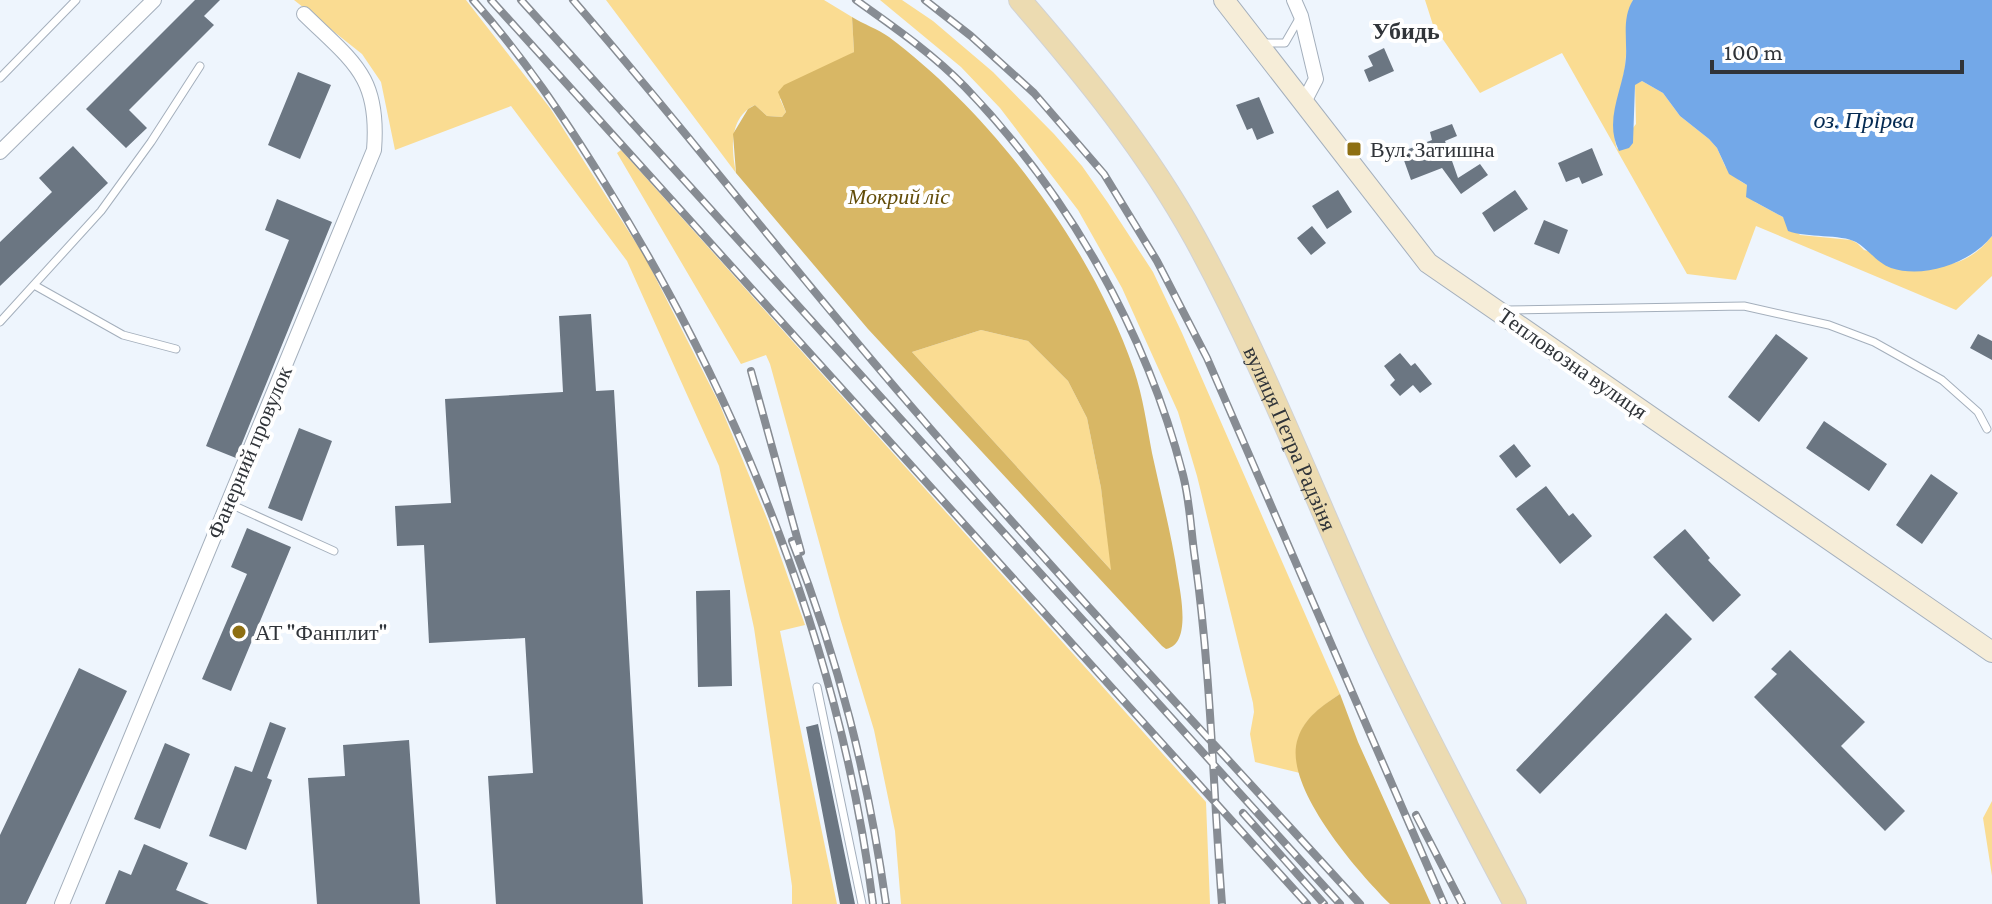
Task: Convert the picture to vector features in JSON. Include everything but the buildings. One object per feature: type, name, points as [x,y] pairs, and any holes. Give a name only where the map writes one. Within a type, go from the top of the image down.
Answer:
[{"type":"main road","name":"вулиця Петра Радзіня","points":[[1020,0],[1106,101],[1151,165],[1196,239],[1253,357],[1381,642],[1515,904]]},
{"type":"street","points":[[2,145],[154,0]]},
{"type":"street","name":"Тепловозна вулиця","points":[[1224,0],[1428,263],[1992,652]]},
{"type":"street","points":[[1294,0],[1301,16],[1316,79],[1303,104]]},
{"type":"street","name":"Фанерний провулок","points":[[62,904],[374,150],[376,120],[371,92],[354,63],[304,14]]},
{"type":"lane","points":[[0,78],[76,0]]},
{"type":"lane","points":[[1257,43],[1285,43],[1301,16]]},
{"type":"lane","points":[[0,322],[101,211],[200,66]]},
{"type":"lane","points":[[34,285],[123,335],[176,349]]},
{"type":"lane","points":[[1497,310],[1744,306],[1829,325],[1874,342],[1942,380],[1978,412],[1987,429]]},
{"type":"lane","points":[[228,503],[334,551]]},
{"type":"lane","points":[[817,687],[862,904]]},
{"type":"shaded area","points":[[294,0],[466,0],[550,108],[645,257],[719,403],[768,521],[805,625],[780,631],[837,904],[792,904],[792,886],[754,628],[719,466],[627,261],[511,106],[395,150],[381,82],[362,54]]},
{"type":"shaded area","points":[[606,0],[824,0],[852,17],[854,52],[780,99],[786,112],[782,117],[767,116],[755,105],[740,117],[734,134],[736,173]]},
{"type":"shaded area","points":[[880,0],[902,0],[933,21],[993,72],[1082,166],[1153,272],[1340,694],[1318,710],[1304,726],[1298,746],[1300,773],[1255,762],[1250,734],[1253,703],[1197,476],[1178,412],[1122,288],[1078,210],[1000,108],[961,67]]},
{"type":"shaded area","points":[[1425,0],[1633,0],[1627,20],[1625,67],[1615,113],[1617,149],[1636,124],[1635,84],[1642,81],[1663,93],[1680,116],[1709,139],[1725,166],[1747,185],[1755,202],[1783,217],[1800,235],[1851,240],[1864,250],[1932,265],[1963,260],[1978,251],[1992,236],[1992,276],[1956,310],[1756,226],[1736,280],[1687,274],[1562,53],[1480,93],[1433,25]]},
{"type":"shaded area","points":[[621,150],[1206,802],[1210,904],[901,904],[895,831],[874,730],[770,364],[766,355],[741,364],[617,153]]},
{"type":"shaded area","points":[[981,330],[1028,341],[1068,381],[1087,418],[1101,488],[1112,571],[912,352]]},
{"type":"shaded area","points":[[1992,801],[1992,876],[1983,818]]},
{"type":"green space","name":"Мокрий ліс","points":[[852,17],[889,37],[928,69],[1001,144],[1035,187],[1093,277],[1116,324],[1142,401],[1181,596],[1182,630],[1174,646],[1166,649],[1162,646],[868,329],[736,173],[733,134],[748,109],[755,105],[767,116],[782,117],[786,112],[778,92],[784,85],[854,52]],"holes":[[[981,330],[1028,341],[1068,381],[1087,418],[1101,488],[1111,570],[912,352]]]},
{"type":"green space","points":[[1340,694],[1358,742],[1431,904],[1390,904],[1342,850],[1311,803],[1296,757],[1298,738],[1315,713]]},
{"type":"water","name":"оз. Прірва","points":[[1633,0],[1992,0],[1992,236],[1960,261],[1932,270],[1904,271],[1886,266],[1850,240],[1788,231],[1783,217],[1746,197],[1747,185],[1729,174],[1717,148],[1709,139],[1680,116],[1663,93],[1642,81],[1635,85],[1633,143],[1619,151],[1613,127],[1614,116],[1626,57],[1626,21]]},
{"type":"railway","points":[[473,0],[543,88],[604,182],[653,265],[740,438],[777,529],[809,621],[836,714],[858,809],[873,904]]},
{"type":"railway","points":[[491,0],[1307,904]]},
{"type":"railway","points":[[521,0],[1340,904]]},
{"type":"railway","points":[[573,0],[867,355],[965,468],[1360,904]]},
{"type":"railway","points":[[856,0],[913,41],[953,75],[1002,128],[1037,173],[1099,267],[1148,369],[1167,421],[1189,506],[1205,645],[1222,904]]},
{"type":"railway","points":[[925,0],[971,36],[1034,93],[1104,174],[1157,261],[1207,358],[1444,904]]},
{"type":"railway","points":[[751,371],[801,552]]},
{"type":"railway","points":[[792,541],[824,630],[850,720],[886,904]]},
{"type":"railway","points":[[1243,813],[1324,904]]},
{"type":"railway","points":[[1416,815],[1462,904]]},
{"type":"place","name":"Вул. Затишна","points":[[1354,149]]},
{"type":"place","name":"АТ \"Фанплит\"","points":[[239,632]]},
{"type":"district","name":"Убидь","points":[[1406,31]]}]
